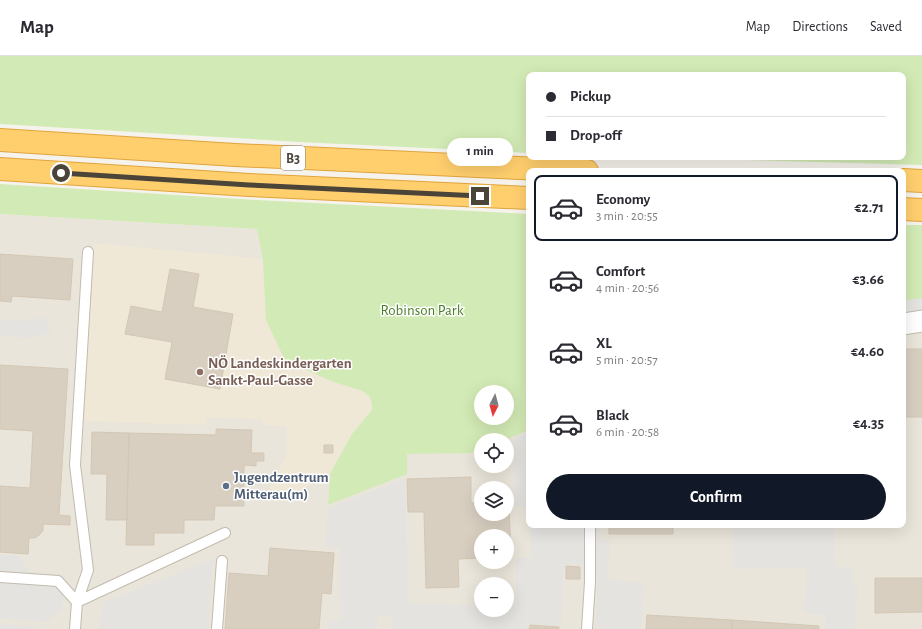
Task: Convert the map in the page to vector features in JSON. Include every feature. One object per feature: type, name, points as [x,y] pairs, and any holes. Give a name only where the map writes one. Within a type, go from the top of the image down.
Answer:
[{"type":"highway","name":"B3","points":[[0,140],[235,155],[526,168]]},
{"type":"highway","name":"B3","points":[[0,169],[241,185],[526,198]]},
{"type":"highway","points":[[906,180],[922,181]]},
{"type":"highway","points":[[906,209],[922,210]]},
{"type":"street","points":[[906,324],[922,321]]},
{"type":"lane","points":[[76,629],[77,602],[88,570],[75,465],[88,252]]},
{"type":"lane","points":[[587,629],[590,582],[590,528]]},
{"type":"lane","points":[[77,602],[225,533]]},
{"type":"lane","points":[[217,629],[222,561]]},
{"type":"lane","points":[[0,577],[58,581],[77,602]]},
{"type":"shaded area","points":[[495,213],[526,214],[526,528],[906,528],[906,225],[922,225],[922,629],[0,629],[0,214],[256,229]]},
{"type":"shaded area","name":"NÖ Landeskindergarten Sankt-Paul-Gasse","points":[[93,243],[263,259],[266,320],[285,360],[331,381],[363,391],[369,396],[372,403],[372,410],[352,434],[331,472],[293,496],[266,495],[286,456],[287,426],[263,425],[262,419],[206,417],[206,425],[84,421]]},
{"type":"shaded area","points":[[922,298],[922,310],[906,313],[906,301]]},
{"type":"shaded area","points":[[45,316],[51,332],[33,338],[0,336],[0,320],[27,321]]},
{"type":"shaded area","points":[[526,434],[526,506],[515,506],[514,438]]},
{"type":"shaded area","points":[[405,479],[409,603],[474,606],[474,617],[514,617],[514,596],[516,596],[516,558],[531,558],[530,528],[600,528],[600,539],[610,540],[608,580],[644,583],[641,629],[595,629],[598,580],[582,579],[582,565],[564,564],[561,626],[527,623],[527,629],[392,629],[393,616],[378,615],[377,629],[327,629],[328,621],[341,621],[340,548],[325,547],[328,508]]},
{"type":"shaded area","points":[[732,528],[834,528],[835,567],[853,567],[852,584],[858,585],[855,629],[825,629],[825,615],[804,613],[807,568],[733,569]]},
{"type":"shaded area","points":[[0,555],[19,556],[29,572],[65,575],[62,609],[47,622],[0,618]]},
{"type":"shaded area","points":[[213,559],[208,629],[100,629],[102,603]]},
{"type":"shaded area","points":[[0,624],[36,627],[35,629],[0,629]]},
{"type":"green space","points":[[0,56],[922,56],[922,165],[742,160],[906,160],[906,72],[526,72],[526,153],[300,142],[0,124]]},
{"type":"green space","name":"Robinson Park","points":[[0,184],[257,200],[526,214],[526,431],[514,436],[514,433],[474,433],[474,452],[471,453],[407,454],[407,474],[328,505],[331,472],[352,434],[372,410],[372,403],[369,396],[363,391],[331,381],[285,360],[266,320],[263,259],[257,229],[0,214]]},
{"type":"green space","points":[[906,225],[922,225],[922,298],[906,301]]},
{"type":"building","points":[[0,254],[73,259],[70,300],[12,296],[11,302],[0,301]]},
{"type":"building","points":[[170,269],[199,274],[193,307],[233,314],[220,389],[165,379],[172,342],[125,334],[131,306],[162,312]]},
{"type":"building","points":[[906,349],[922,349],[922,417],[906,417]]},
{"type":"building","points":[[0,365],[68,369],[59,515],[70,516],[70,525],[43,524],[43,531],[39,535],[35,538],[29,538],[28,554],[0,552],[0,486],[30,488],[33,431],[0,429]]},
{"type":"building","points":[[216,429],[252,430],[251,453],[264,453],[264,461],[256,461],[256,466],[244,465],[244,506],[215,506],[214,520],[184,520],[184,533],[154,533],[154,545],[126,545],[129,433],[216,435]]},
{"type":"building","points":[[92,432],[129,433],[127,520],[106,520],[107,474],[91,474]]},
{"type":"building","points":[[324,445],[333,445],[333,453],[324,453]]},
{"type":"building","points":[[471,477],[471,503],[474,503],[474,521],[510,521],[510,529],[474,529],[474,558],[458,559],[459,587],[426,588],[424,512],[408,512],[407,479]]},
{"type":"building","points":[[609,528],[673,528],[673,534],[609,534]]},
{"type":"building","points":[[270,548],[334,553],[331,594],[322,593],[319,629],[225,629],[229,573],[268,576]]},
{"type":"building","points":[[566,566],[580,567],[580,579],[566,579]]},
{"type":"building","points":[[875,578],[922,578],[922,612],[875,613]]},
{"type":"building","points":[[647,615],[732,620],[732,629],[646,629]]},
{"type":"building","points":[[732,620],[819,626],[819,629],[732,629]]},
{"type":"building","points":[[530,625],[559,627],[559,629],[529,629]]},
{"type":"place","name":"NÖ Landeskindergarten Sankt-Paul-Gasse","points":[[200,372]]},
{"type":"place","name":"Jugendzentrum Mitterau(m)","points":[[226,486]]},
{"type":"route","points":[[61,173],[249,185],[480,196]]}]
